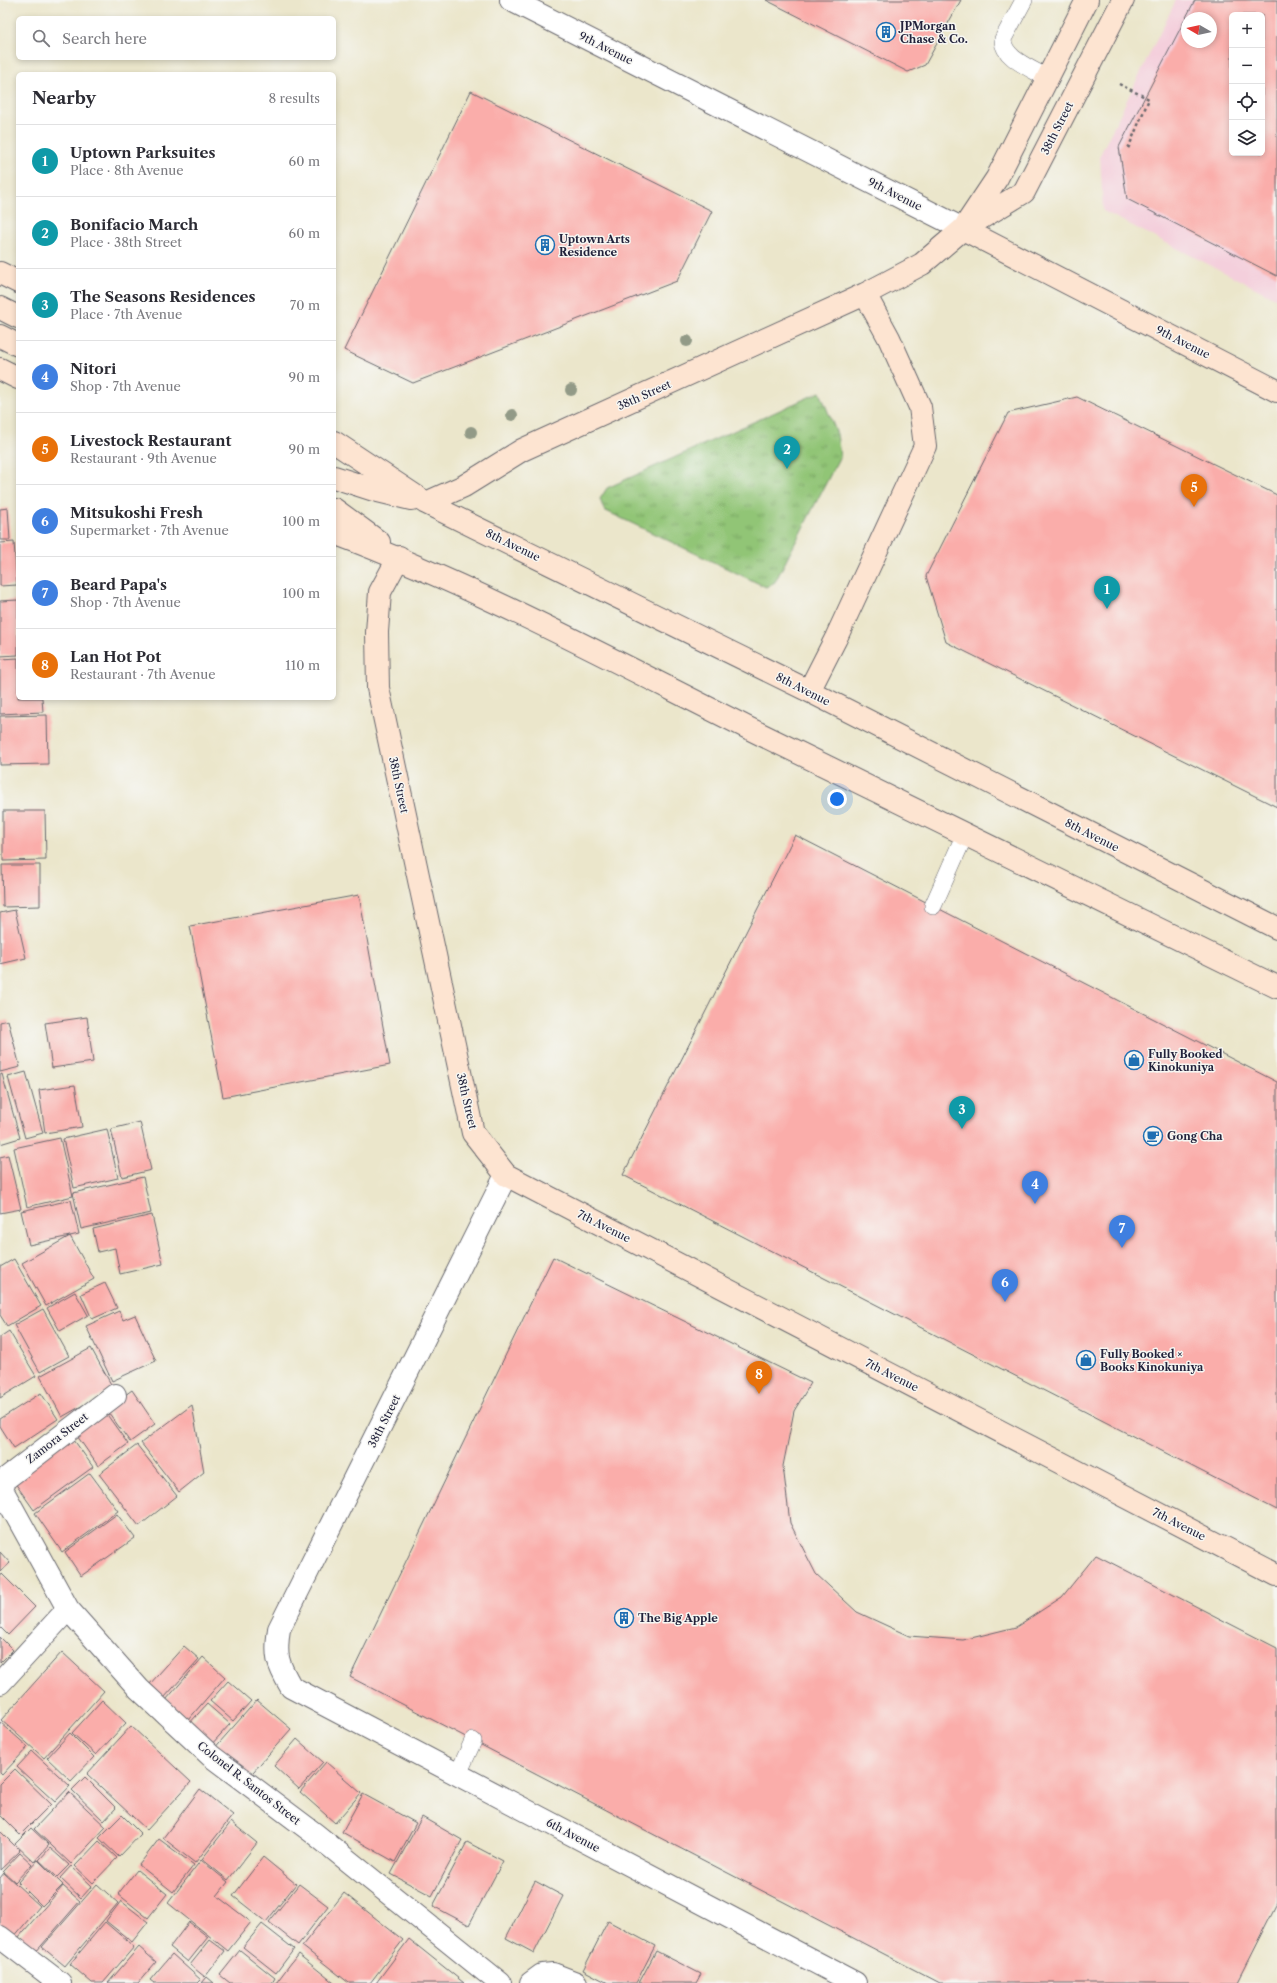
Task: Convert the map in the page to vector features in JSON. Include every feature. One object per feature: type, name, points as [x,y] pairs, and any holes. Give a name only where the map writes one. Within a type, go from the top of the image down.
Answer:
[{"type":"street","name":"9th Avenue","points":[[511,0],[963,229],[1277,391]]},
{"type":"street","name":"38th Street","points":[[963,229],[997,178],[1087,0]]},
{"type":"street","name":"38th Street","points":[[426,503],[464,486],[522,450],[866,294],[922,264],[963,229],[1024,192],[1123,0]]},
{"type":"street","points":[[0,273],[16,281]]},
{"type":"street","points":[[808,691],[836,638],[925,446],[920,408],[889,338],[866,294]]},
{"type":"street","points":[[0,308],[16,316]]},
{"type":"street","points":[[0,336],[16,344]]},
{"type":"street","points":[[0,369],[16,377]]},
{"type":"street","name":"8th Avenue","points":[[336,443],[426,503],[808,691],[1277,928]]},
{"type":"street","points":[[336,478],[374,490],[426,503]]},
{"type":"street","points":[[336,511],[399,558]]},
{"type":"street","points":[[336,534],[399,558],[560,633],[782,744],[1277,987]]},
{"type":"street","name":"38th Street","points":[[291,1687],[279,1667],[276,1649],[279,1629],[506,1175],[473,1133],[378,688],[377,632],[380,592],[399,558]]},
{"type":"street","name":"7th Avenue","points":[[506,1175],[1277,1575]]},
{"type":"street","name":"Zamora Street","points":[[0,1484],[93,1410],[115,1395]]},
{"type":"street","name":"Colonel R. Santos Street","points":[[0,1484],[68,1608],[139,1689],[211,1756],[315,1834],[500,1983]]},
{"type":"street","points":[[0,1683],[68,1608]]},
{"type":"street","name":"6th Avenue","points":[[291,1687],[855,1983]]},
{"type":"street","points":[[0,1937],[60,1983]]},
{"type":"street","points":[[531,1983],[542,1975],[553,1974],[576,1983]]},
{"type":"lane","points":[[1024,0],[1003,39],[1003,44],[1011,56],[1047,78]]},
{"type":"lane","points":[[933,906],[965,834]]},
{"type":"lane","points":[[458,1774],[473,1741]]},
{"type":"path","points":[[1119,84],[1149,99],[1127,151]]},
{"type":"shaded area","points":[[1176,0],[1277,0],[1277,299],[1103,211],[1100,155]]},
{"type":"green space","points":[[820,392],[837,434],[840,456],[775,582],[766,587],[604,510],[600,499],[607,488]]},
{"type":"building","name":"JPMorgan Chase & Co.","points":[[766,0],[961,0],[925,65],[908,72]]},
{"type":"building","points":[[1195,0],[1277,0],[1277,276],[1127,199],[1119,147],[1181,27],[1181,48],[1217,48],[1217,12],[1189,12]]},
{"type":"building","name":"Uptown Arts Residence","points":[[471,91],[712,211],[677,281],[413,383],[344,350]]},
{"type":"building","points":[[1077,397],[1277,495],[1277,807],[946,642],[926,576],[1008,413]]},
{"type":"building","points":[[8,508],[10,540],[0,540],[0,509]]},
{"type":"building","points":[[14,542],[16,585],[0,586],[0,543]]},
{"type":"building","points":[[16,600],[16,655],[0,656],[0,601]]},
{"type":"building","points":[[16,658],[16,700],[42,700],[43,712],[0,714],[0,659]]},
{"type":"building","points":[[47,715],[48,764],[0,765],[0,716]]},
{"type":"building","points":[[3,811],[45,811],[46,860],[3,861]]},
{"type":"building","points":[[795,835],[1277,1082],[1277,1510],[623,1175]]},
{"type":"building","points":[[2,865],[40,865],[40,906],[3,907]]},
{"type":"building","points":[[359,895],[390,1065],[223,1097],[190,926]]},
{"type":"building","points":[[15,910],[26,958],[0,964],[0,913]]},
{"type":"building","points":[[87,1017],[93,1062],[52,1068],[45,1023]]},
{"type":"building","points":[[8,1020],[20,1067],[0,1072],[0,1022]]},
{"type":"building","points":[[26,1072],[43,1133],[25,1138],[8,1077]]},
{"type":"building","points":[[2,1074],[20,1138],[0,1144],[0,1075]]},
{"type":"building","points":[[75,1085],[82,1127],[45,1133],[39,1090]]},
{"type":"building","points":[[140,1122],[151,1170],[122,1177],[111,1129]]},
{"type":"building","points":[[107,1129],[118,1178],[74,1188],[63,1139]]},
{"type":"building","points":[[60,1138],[73,1196],[27,1207],[14,1148]]},
{"type":"building","points":[[8,1155],[21,1209],[0,1213],[0,1157]]},
{"type":"building","points":[[143,1177],[151,1213],[81,1229],[73,1193]]},
{"type":"building","points":[[71,1200],[79,1234],[29,1245],[21,1211]]},
{"type":"building","points":[[152,1215],[163,1264],[120,1274],[115,1248],[98,1252],[93,1229]]},
{"type":"building","points":[[70,1236],[94,1279],[46,1306],[22,1263]]},
{"type":"building","name":"The Big Apple","points":[[553,1257],[811,1383],[794,1411],[783,1466],[790,1523],[816,1574],[857,1612],[909,1636],[963,1640],[1016,1627],[1062,1597],[1096,1555],[1277,1648],[1277,1902],[1236,1983],[940,1983],[350,1677]]},
{"type":"building","points":[[14,1259],[41,1306],[7,1326],[0,1315],[0,1267]]},
{"type":"building","points":[[105,1283],[117,1308],[92,1319],[81,1294]]},
{"type":"building","points":[[75,1292],[88,1315],[60,1331],[47,1308]]},
{"type":"building","points":[[43,1309],[69,1356],[40,1372],[14,1325]]},
{"type":"building","points":[[119,1311],[123,1320],[135,1315],[156,1361],[112,1381],[86,1326]]},
{"type":"building","points":[[9,1331],[36,1376],[0,1398],[0,1337]]},
{"type":"building","points":[[91,1348],[113,1388],[62,1417],[40,1376]]},
{"type":"building","points":[[132,1390],[155,1424],[130,1442],[106,1409]]},
{"type":"building","points":[[41,1393],[58,1419],[14,1448],[0,1426],[0,1419]]},
{"type":"building","points":[[192,1405],[204,1472],[179,1492],[141,1443]]},
{"type":"building","points":[[103,1409],[128,1444],[98,1466],[73,1430]]},
{"type":"building","points":[[69,1433],[93,1467],[34,1510],[10,1476]]},
{"type":"building","points":[[137,1445],[177,1496],[139,1526],[99,1474]]},
{"type":"building","points":[[90,1473],[118,1511],[62,1552],[35,1513]]},
{"type":"building","points":[[117,1514],[135,1538],[81,1576],[65,1552]]},
{"type":"building","points":[[0,1552],[10,1563],[0,1572]]},
{"type":"building","points":[[2,1574],[35,1607],[8,1635],[0,1627],[0,1577]]},
{"type":"building","points":[[0,1637],[13,1650],[0,1663]]},
{"type":"building","points":[[184,1646],[199,1659],[164,1698],[149,1685]]},
{"type":"building","points":[[62,1652],[104,1691],[44,1758],[1,1720]]},
{"type":"building","points":[[203,1657],[225,1677],[188,1720],[166,1700]]},
{"type":"building","points":[[228,1681],[251,1701],[233,1721],[210,1701]]},
{"type":"building","points":[[102,1700],[126,1723],[96,1755],[72,1733]]},
{"type":"building","points":[[257,1700],[291,1729],[246,1780],[212,1751]]},
{"type":"building","points":[[207,1704],[230,1724],[210,1746],[187,1726]]},
{"type":"building","points":[[0,1722],[28,1747],[2,1775],[0,1773]]},
{"type":"building","points":[[131,1726],[191,1782],[147,1830],[87,1774]]},
{"type":"building","points":[[70,1733],[94,1757],[71,1781],[47,1758]]},
{"type":"building","points":[[297,1739],[323,1762],[299,1789],[274,1766]]},
{"type":"building","points":[[32,1751],[70,1786],[55,1802],[17,1767]]},
{"type":"building","points":[[326,1762],[361,1793],[335,1823],[300,1792]]},
{"type":"building","points":[[15,1769],[51,1804],[20,1835],[0,1815],[0,1784]]},
{"type":"building","points":[[85,1777],[116,1808],[104,1821],[72,1790]]},
{"type":"building","points":[[200,1789],[233,1815],[195,1863],[163,1838]]},
{"type":"building","points":[[69,1792],[106,1827],[71,1864],[34,1829]]},
{"type":"building","points":[[363,1794],[416,1823],[395,1862],[342,1832]]},
{"type":"building","points":[[122,1815],[141,1834],[119,1857],[99,1838]]},
{"type":"building","points":[[422,1817],[462,1840],[432,1896],[391,1874]]},
{"type":"building","points":[[231,1822],[257,1843],[228,1880],[202,1859]]},
{"type":"building","points":[[31,1828],[49,1845],[34,1862],[15,1844]]},
{"type":"building","points":[[0,1831],[20,1851],[0,1870]]},
{"type":"building","points":[[159,1839],[194,1865],[173,1892],[139,1865]]},
{"type":"building","points":[[99,1841],[117,1858],[93,1883],[75,1866]]},
{"type":"building","points":[[467,1842],[503,1861],[469,1925],[433,1906]]},
{"type":"building","points":[[50,1848],[69,1865],[57,1877],[39,1860]]},
{"type":"building","points":[[20,1853],[32,1864],[15,1882],[3,1871]]},
{"type":"building","points":[[263,1857],[296,1884],[266,1922],[233,1896]]},
{"type":"building","points":[[38,1860],[63,1885],[42,1906],[18,1882]]},
{"type":"building","points":[[201,1860],[228,1882],[217,1896],[251,1922],[228,1951],[168,1903]]},
{"type":"building","points":[[71,1866],[92,1886],[81,1898],[60,1878]]},
{"type":"building","points":[[137,1870],[167,1894],[148,1918],[118,1894]]},
{"type":"building","points":[[4,1873],[40,1906],[13,1938],[0,1927],[0,1878]]},
{"type":"building","points":[[535,1881],[563,1896],[534,1953],[506,1938]]},
{"type":"building","points":[[97,1884],[118,1903],[65,1966],[42,1947]]},
{"type":"building","points":[[299,1884],[328,1906],[298,1945],[269,1922]]},
{"type":"building","points":[[63,1886],[80,1901],[35,1953],[18,1938]]},
{"type":"building","points":[[344,1893],[403,1940],[370,1983],[349,1983],[302,1946]]},
{"type":"building","points":[[121,1901],[148,1922],[132,1942],[106,1921]]},
{"type":"building","points":[[608,1921],[655,1946],[636,1983],[608,1983],[583,1970]]},
{"type":"building","points":[[105,1922],[134,1947],[103,1983],[92,1983],[70,1964]]},
{"type":"building","points":[[189,1922],[208,1937],[188,1962],[170,1947]]},
{"type":"building","points":[[262,1924],[294,1949],[276,1973],[243,1947]]},
{"type":"building","points":[[409,1939],[464,1983],[376,1983]]},
{"type":"building","points":[[210,1940],[225,1951],[205,1977],[190,1965]]},
{"type":"building","points":[[139,1947],[156,1962],[138,1983],[108,1983]]},
{"type":"building","points":[[240,1950],[275,1978],[272,1983],[230,1983],[220,1975]]},
{"type":"building","points":[[656,1951],[701,1974],[696,1983],[639,1983]]},
{"type":"building","points":[[172,1954],[201,1980],[198,1983],[154,1983],[150,1980]]},
{"type":"building","points":[[298,1954],[334,1983],[276,1983]]},
{"type":"building","points":[[207,1977],[214,1983],[202,1983]]},
{"type":"place","name":"JPMorgan Chase & Co.","points":[[886,32]]},
{"type":"place","name":"Uptown Arts Residence","points":[[545,245]]},
{"type":"place","name":"Bonifacio March","points":[[787,469]]},
{"type":"place","name":"Livestock Restaurant","points":[[1194,507]]},
{"type":"place","name":"Uptown Parksuites","points":[[1107,609]]},
{"type":"place","name":"Fully Booked Kinokuniya","points":[[1134,1060]]},
{"type":"place","name":"The Seasons Residences","points":[[962,1129]]},
{"type":"place","name":"Gong Cha","points":[[1153,1136]]},
{"type":"place","name":"Nitori","points":[[1035,1204]]},
{"type":"place","name":"Beard Papa's","points":[[1122,1248]]},
{"type":"place","name":"Mitsukoshi Fresh","points":[[1005,1302]]},
{"type":"place","name":"Fully Booked × Books Kinokuniya","points":[[1086,1360]]},
{"type":"place","name":"Lan Hot Pot","points":[[759,1394]]},
{"type":"place","name":"The Big Apple","points":[[624,1618]]}]
